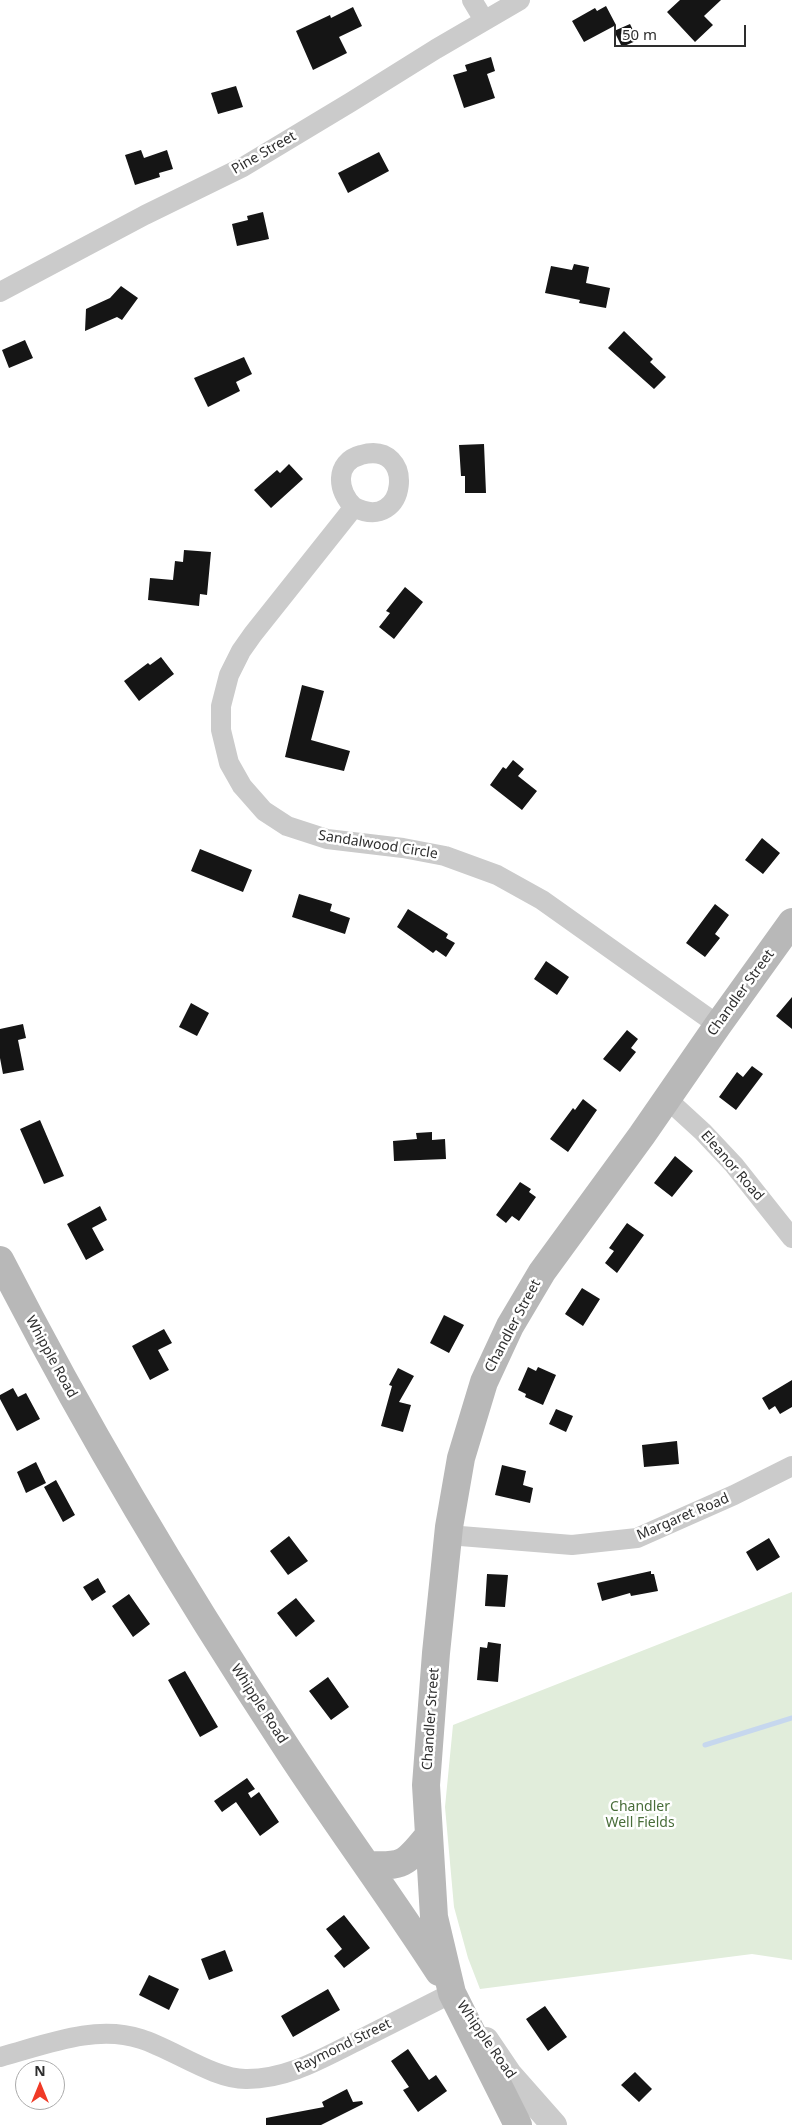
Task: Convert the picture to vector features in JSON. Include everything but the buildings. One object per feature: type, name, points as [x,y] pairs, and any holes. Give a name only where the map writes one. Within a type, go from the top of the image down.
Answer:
[{"type":"main road","name":"Chandler Street","points":[[518,2125],[452,1993],[434,1917],[426,1785],[436,1653],[454,1488],[470,1422],[484,1382],[510,1326],[542,1272],[792,922]]},
{"type":"main road","name":"Whipple Road","points":[[0,1260],[58,1371],[191,1599],[320,1799],[368,1865],[452,1993]]},
{"type":"main road","points":[[368,1865],[392,1866],[410,1859],[429,1835]]},
{"type":"street","points":[[472,0],[484,20]]},
{"type":"street","name":"Pine Street","points":[[0,292],[145,215],[243,167],[520,0]]},
{"type":"street","name":"Sandalwood Circle","points":[[354,507],[253,634],[230,670],[223,695],[220,730],[229,763],[242,786],[264,811],[287,826],[327,839],[403,848],[445,856],[497,875],[542,900],[718,1024]]},
{"type":"street","name":"Eleanor Road","points":[[667,1099],[703,1132],[734,1165],[792,1238]]},
{"type":"street","name":"Margaret Road","points":[[448,1535],[572,1545],[637,1538],[734,1496],[792,1466]]},
{"type":"street","name":"Raymond Street","points":[[0,2057],[83,2035],[111,2034],[141,2039],[219,2074],[246,2080],[280,2076],[306,2066],[452,1993]]},
{"type":"street","name":"Whipple Road","points":[[452,1993],[509,2074],[554,2125]]},
{"type":"green space","name":"Chandler Well Fields","points":[[792,1592],[792,1960],[752,1954],[480,1989],[468,1958],[454,1907],[445,1807],[453,1725]]},
{"type":"waterway","points":[[705,1745],[792,1718]]}]
